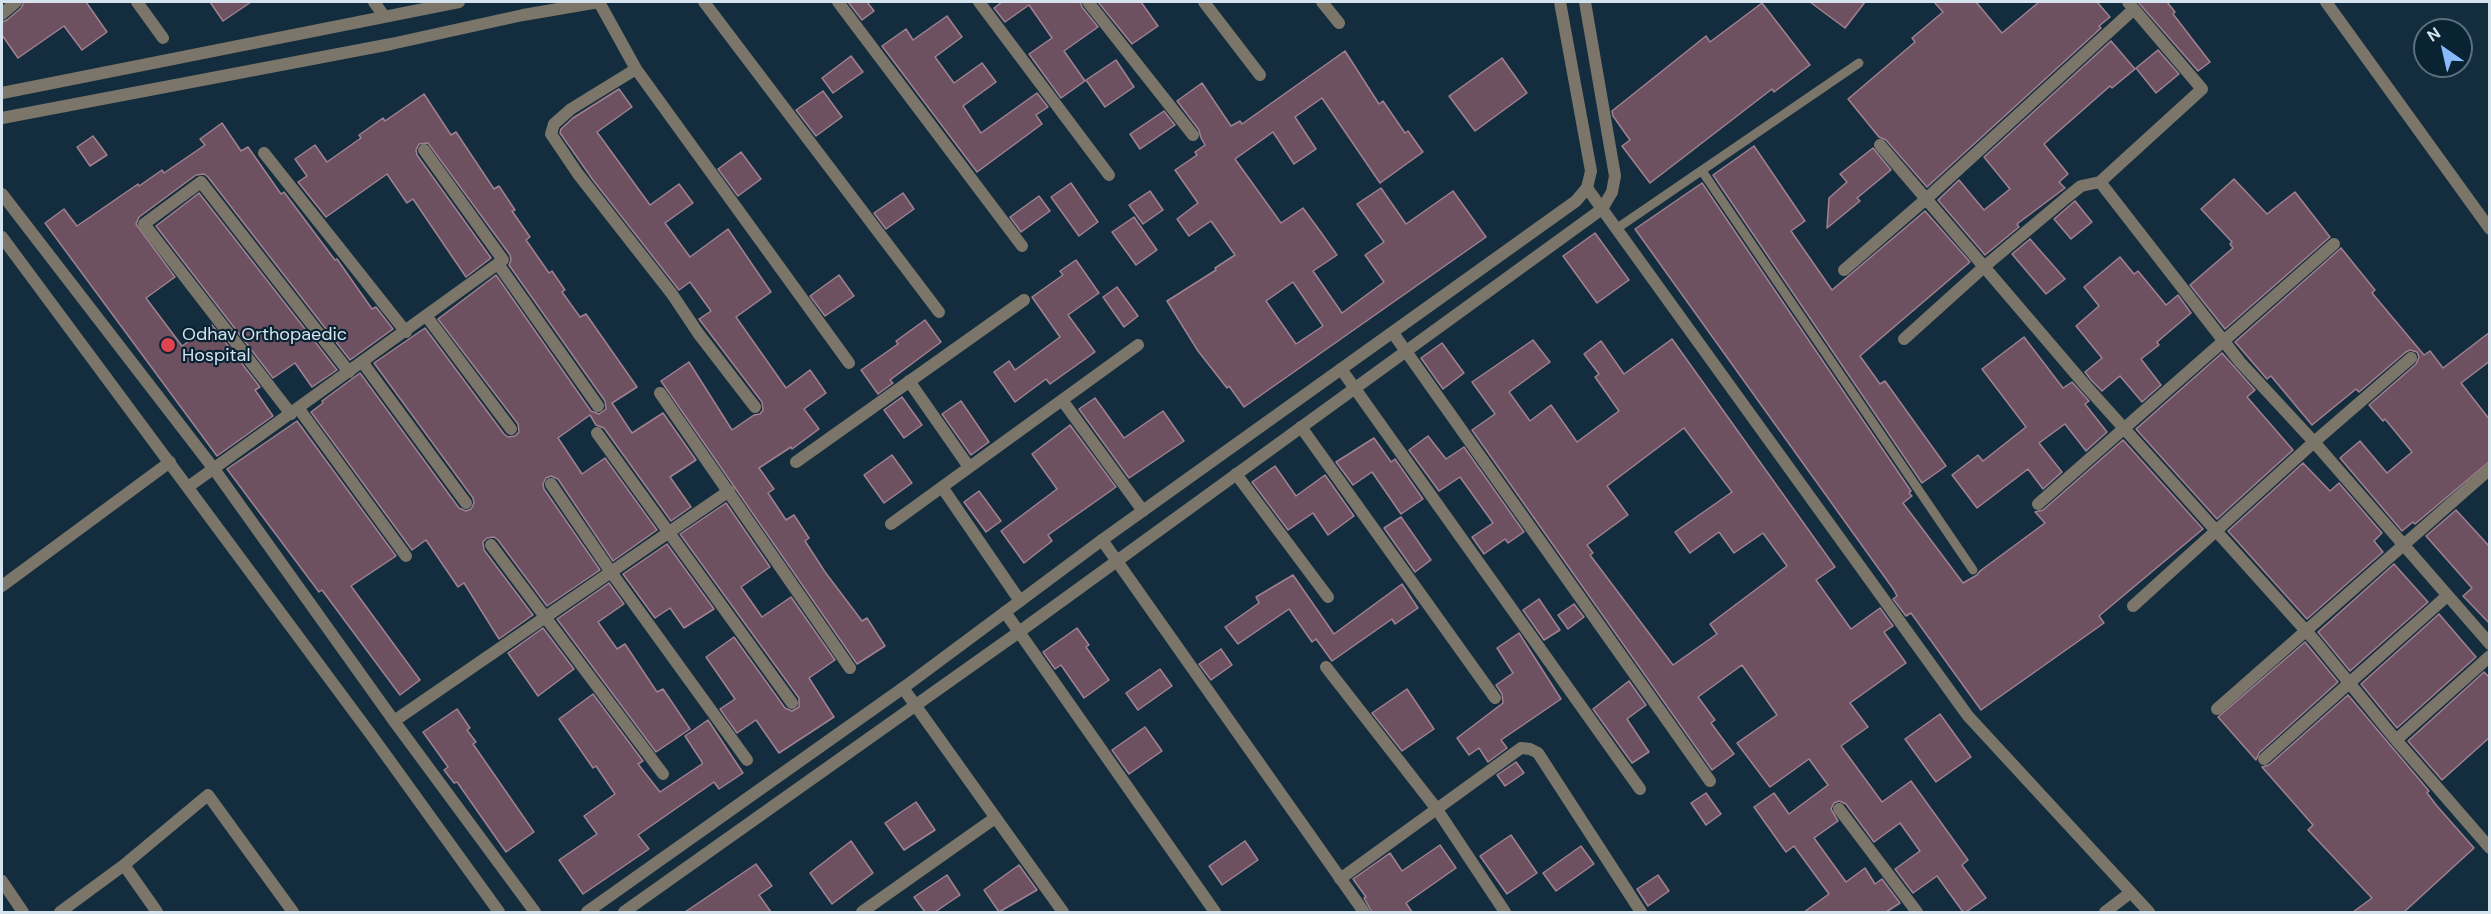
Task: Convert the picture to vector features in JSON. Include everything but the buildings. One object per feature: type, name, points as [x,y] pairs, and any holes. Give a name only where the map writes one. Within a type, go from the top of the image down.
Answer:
[{"type":"street","points":[[2,14],[16,2]]},
{"type":"street","points":[[137,2],[163,38]]},
{"type":"street","points":[[374,2],[384,16]]},
{"type":"street","points":[[2,93],[459,2]]},
{"type":"street","points":[[2,118],[599,2],[636,69],[849,363]]},
{"type":"street","points":[[704,2],[939,312]]},
{"type":"street","points":[[838,2],[1022,246]]},
{"type":"street","points":[[979,2],[1109,175]]},
{"type":"street","points":[[1088,2],[1193,135]]},
{"type":"street","points":[[1203,2],[1260,75]]},
{"type":"street","points":[[1322,2],[1339,23]]},
{"type":"street","points":[[586,912],[903,688],[1102,540],[1576,201],[1587,188],[1591,171],[1560,2]]},
{"type":"street","points":[[624,912],[1019,632],[1602,209],[1612,192],[1615,176],[1585,2]]},
{"type":"street","points":[[2326,2],[2490,229]]},
{"type":"street","points":[[1844,270],[1926,199],[2131,5],[2202,89],[2100,182],[2081,186],[1985,266],[1904,339]]},
{"type":"street","points":[[636,69],[571,110],[554,124],[551,134],[578,174],[672,294],[698,333],[755,407]]},
{"type":"street","points":[[1880,145],[2124,428],[2306,631],[2396,740],[2490,848]]},
{"type":"street","points":[[188,487],[427,317],[503,260],[424,150]]},
{"type":"street","points":[[264,153],[406,332]]},
{"type":"street","points":[[349,372],[201,182],[144,224],[295,411],[406,556]]},
{"type":"street","points":[[2100,182],[2240,362],[2314,442],[2490,644]]},
{"type":"street","points":[[1587,188],[1968,716],[2149,912]]},
{"type":"street","points":[[2,194],[214,469],[394,721],[535,912]]},
{"type":"street","points":[[2,237],[170,462],[499,912]]},
{"type":"street","points":[[2038,504],[2334,244]]},
{"type":"street","points":[[498,264],[598,406]]},
{"type":"street","points":[[796,462],[1024,300]]},
{"type":"street","points":[[427,317],[512,429]]},
{"type":"street","points":[[1393,333],[1710,781]]},
{"type":"street","points":[[891,524],[1138,345]]},
{"type":"street","points":[[2133,606],[2314,442],[2411,358]]},
{"type":"street","points":[[363,363],[466,503]]},
{"type":"street","points":[[1341,369],[1640,789]]},
{"type":"street","points":[[909,381],[969,467]]},
{"type":"street","points":[[660,393],[850,668]]},
{"type":"street","points":[[1062,400],[1143,511]]},
{"type":"street","points":[[1301,428],[1495,698]]},
{"type":"street","points":[[597,433],[792,703]]},
{"type":"street","points":[[2,586],[170,462]]},
{"type":"street","points":[[2217,709],[2490,470]]},
{"type":"street","points":[[1236,474],[1328,597]]},
{"type":"street","points":[[551,484],[611,572],[747,760]]},
{"type":"street","points":[[942,487],[1020,601]]},
{"type":"street","points":[[394,721],[729,491]]},
{"type":"street","points":[[1102,540],[1364,912]]},
{"type":"street","points":[[491,545],[663,774]]},
{"type":"street","points":[[2264,759],[2447,596]]},
{"type":"street","points":[[1005,612],[1215,912]]},
{"type":"street","points":[[2396,740],[2490,656]]},
{"type":"street","points":[[1326,667],[1436,808],[1504,912]]},
{"type":"street","points":[[903,688],[1060,912]]},
{"type":"street","points":[[1340,879],[1521,748],[1538,753],[1641,912]]},
{"type":"street","points":[[60,912],[124,865],[208,795],[293,912]]},
{"type":"street","points":[[1839,808],[1917,912]]},
{"type":"street","points":[[862,912],[995,818]]},
{"type":"street","points":[[124,865],[157,912]]},
{"type":"street","points":[[2,880],[23,912]]},
{"type":"street","points":[[2105,912],[2130,893]]},
{"type":"lane","points":[[1616,229],[1859,63]]},
{"type":"lane","points":[[1702,171],[1973,570]]},
{"type":"place","name":"Odhav Orthopaedic Hospital","points":[[168,345]]}]
